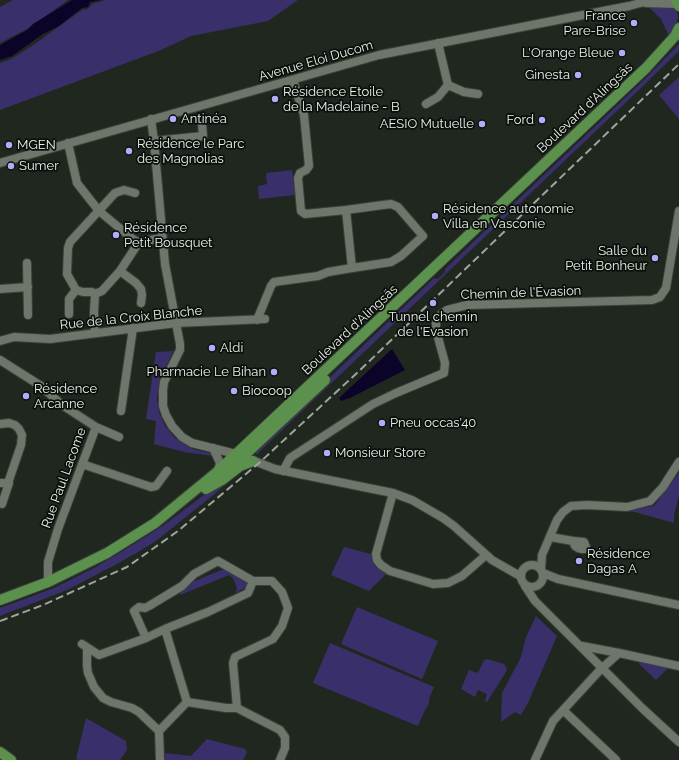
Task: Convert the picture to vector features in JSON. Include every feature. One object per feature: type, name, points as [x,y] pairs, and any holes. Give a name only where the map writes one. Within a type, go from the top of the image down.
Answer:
[{"type":"main road","name":"Boulevard d'Alingsäs","points":[[0,600],[48,582],[107,553],[155,523],[217,472],[244,457],[646,68],[675,36],[679,28]]},
{"type":"main road","name":"Boulevard d'Alingsäs","points":[[0,605],[53,585],[111,555],[157,526],[206,489],[244,457],[300,405],[359,346],[666,56],[679,41]]},
{"type":"main road","points":[[0,753],[11,760]]},
{"type":"street","name":"Avenue Eloi Ducom","points":[[0,163],[379,55],[652,0]]},
{"type":"street","name":"Avenue Eloi Ducom","points":[[643,3],[677,3]]},
{"type":"street","points":[[438,43],[448,85]]},
{"type":"street","points":[[293,80],[304,115],[309,166],[306,170],[300,173],[298,178],[301,211],[305,214],[391,204],[398,207],[423,236],[401,256],[391,262],[352,268],[346,210]]},
{"type":"street","points":[[448,85],[464,92],[478,94]]},
{"type":"street","points":[[426,104],[438,97],[448,85]]},
{"type":"street","points":[[151,119],[165,264],[180,350],[164,382],[162,397],[166,415],[172,426],[182,437],[192,443],[244,457],[283,471],[393,493],[412,500],[443,518],[492,560],[506,567],[522,572]]},
{"type":"street","points":[[154,141],[203,136],[202,124]]},
{"type":"street","points":[[68,143],[77,183],[100,211],[134,240],[139,242],[162,238]]},
{"type":"street","points":[[135,193],[128,190],[115,193],[70,242],[68,248],[67,274],[76,290],[92,292],[95,294],[102,291],[120,271],[139,242]]},
{"type":"street","name":"Chemin de l'Évasion","points":[[283,471],[290,458],[374,404],[444,373],[445,363],[436,326],[437,319],[443,313],[454,308],[467,305],[652,300],[660,297],[666,288],[679,211]]},
{"type":"street","points":[[27,263],[28,315]]},
{"type":"street","name":"Rue de la Croix Blanche","points":[[0,341],[14,337],[50,339],[176,323],[261,319],[270,286],[274,282],[318,276],[328,272],[352,268]]},
{"type":"street","points":[[120,271],[141,288],[141,303]]},
{"type":"street","points":[[0,289],[28,287]]},
{"type":"street","points":[[69,314],[69,298],[76,290]]},
{"type":"street","points":[[95,294],[94,312],[96,333]]},
{"type":"street","points":[[121,410],[133,328]]},
{"type":"street","name":"Rue Paul Lacome","points":[[0,360],[42,386],[62,405],[96,427],[48,562],[48,582]]},
{"type":"street","points":[[0,424],[9,423],[15,425],[22,435],[21,445],[4,483],[9,483],[2,504],[0,503]]},
{"type":"street","points":[[96,427],[119,437]]},
{"type":"street","points":[[213,448],[220,463],[217,472]]},
{"type":"street","points":[[679,462],[663,487],[650,501],[627,507],[587,505],[572,506],[563,512],[557,520],[542,555],[522,572],[522,583],[536,601],[642,708],[679,742]]},
{"type":"street","points":[[82,464],[151,487],[156,486],[167,471]]},
{"type":"street","points":[[393,493],[376,554],[377,560],[381,565],[390,570],[433,584],[448,583],[462,576],[486,555]]},
{"type":"street","points":[[550,537],[573,541]]},
{"type":"street","points":[[525,586],[529,588],[536,587],[542,583],[542,555]]},
{"type":"street","points":[[146,638],[134,611],[139,607],[145,608],[182,586],[194,574],[218,561],[253,581],[272,581],[282,592],[288,608],[282,626],[273,639],[235,657],[232,663],[237,708]]},
{"type":"street","points":[[532,565],[536,566],[542,574],[558,579],[679,605]]},
{"type":"street","points":[[160,760],[159,732],[132,708],[103,698],[94,687],[88,673],[84,646],[99,655],[146,638],[208,612],[248,593],[253,581]]},
{"type":"street","points":[[536,587],[536,601]]},
{"type":"street","points":[[165,629],[187,702]]},
{"type":"street","points":[[582,646],[679,666]]},
{"type":"street","points":[[535,760],[553,721],[602,668],[619,654]]},
{"type":"street","points":[[159,732],[187,702]]},
{"type":"street","points":[[187,702],[226,708],[237,708],[280,730],[285,737],[285,748],[280,760]]},
{"type":"street","points":[[563,710],[616,760]]},
{"type":"shaded area","points":[[13,0],[68,0],[29,28],[0,43],[0,7]]},
{"type":"shaded area","points":[[72,0],[101,0],[90,2],[88,7],[82,8],[59,26],[43,34],[12,56],[0,60],[0,45],[27,30],[33,24]]},
{"type":"shaded area","points":[[105,0],[298,0],[268,21],[191,36],[161,50],[0,110],[0,63],[11,59],[32,46],[82,10],[88,9],[92,4]]},
{"type":"shaded area","points":[[648,6],[672,8],[677,11],[678,18],[674,29],[669,36],[661,19]]},
{"type":"shaded area","points":[[679,44],[679,51],[642,87],[256,455],[255,449],[434,278],[438,279],[445,272],[445,269],[647,77]]},
{"type":"shaded area","points":[[679,77],[679,119],[659,95]]},
{"type":"shaded area","points":[[292,170],[295,195],[259,199],[258,186],[267,184],[266,173]]},
{"type":"shaded area","points":[[392,349],[405,370],[350,398],[341,401],[339,398]]},
{"type":"shaded area","points":[[173,351],[159,382],[157,399],[159,412],[165,426],[175,438],[189,447],[211,453],[213,456],[184,452],[154,444],[156,421],[146,419],[156,352]]},
{"type":"shaded area","points":[[679,473],[679,495],[674,515],[674,523],[635,512],[593,509],[629,510],[654,506]]},
{"type":"shaded area","points":[[234,476],[217,492],[156,541],[138,552],[67,590],[0,616],[0,608],[54,588],[96,567],[164,525],[217,485]]},
{"type":"shaded area","points":[[344,547],[371,554],[376,567],[386,574],[369,591],[331,575]]},
{"type":"shaded area","points":[[224,569],[245,580],[248,584],[247,587],[235,593],[237,588],[233,578],[229,575],[180,595],[180,590],[187,584]]},
{"type":"shaded area","points":[[357,607],[438,641],[422,679],[341,644]]},
{"type":"shaded area","points":[[536,616],[557,636],[528,703],[521,715],[515,712],[501,722],[502,693],[521,657],[526,637]]},
{"type":"shaded area","points":[[330,643],[434,687],[429,699],[429,704],[418,726],[313,683]]},
{"type":"shaded area","points":[[487,659],[504,664],[507,669],[487,702],[485,701],[487,694],[478,690],[475,697],[461,689],[469,670],[478,673],[484,660]]},
{"type":"shaded area","points":[[641,660],[666,665],[668,668],[656,680],[639,664]]},
{"type":"shaded area","points":[[86,718],[126,741],[127,750],[120,760],[76,759]]},
{"type":"shaded area","points":[[207,739],[245,749],[247,752],[243,760],[165,760],[165,753],[191,756]]},
{"type":"railway","points":[[0,621],[43,605],[127,567],[178,531],[259,463],[358,372],[679,64]]},
{"type":"place","name":"France Pare-Brise","points":[[634,23]]},
{"type":"place","name":"L'Orange Bleue","points":[[622,53]]},
{"type":"place","name":"Ginesta","points":[[578,75]]},
{"type":"place","name":"Résidence Etoile de la Madelaine - B","points":[[275,99]]},
{"type":"place","name":"Antinéa","points":[[173,119]]},
{"type":"place","name":"Ford","points":[[542,120]]},
{"type":"place","name":"AESIO Mutuelle","points":[[482,124]]},
{"type":"place","name":"MGEN","points":[[9,145]]},
{"type":"place","name":"Résidence le Parc des Magnolias","points":[[129,151]]},
{"type":"place","name":"Sumer","points":[[11,166]]},
{"type":"place","name":"Résidence autonomie Villa en Vasconie","points":[[435,216]]},
{"type":"place","name":"Résidence Petit Bousquet","points":[[116,235]]},
{"type":"place","name":"Salle du Petit Bonheur","points":[[655,258]]},
{"type":"place","name":"Tunnel chemin de l'Evasion","points":[[433,303]]},
{"type":"place","name":"Aldi","points":[[212,348]]},
{"type":"place","name":"Pharmacie Le Bihan","points":[[274,372]]},
{"type":"place","name":"Biocoop","points":[[234,391]]},
{"type":"place","name":"Résidence Arcanne","points":[[26,396]]},
{"type":"place","name":"Pneu occas'40","points":[[382,423]]},
{"type":"place","name":"Monsieur Store","points":[[327,453]]},
{"type":"place","name":"Résidence Dagas A","points":[[579,561]]}]
